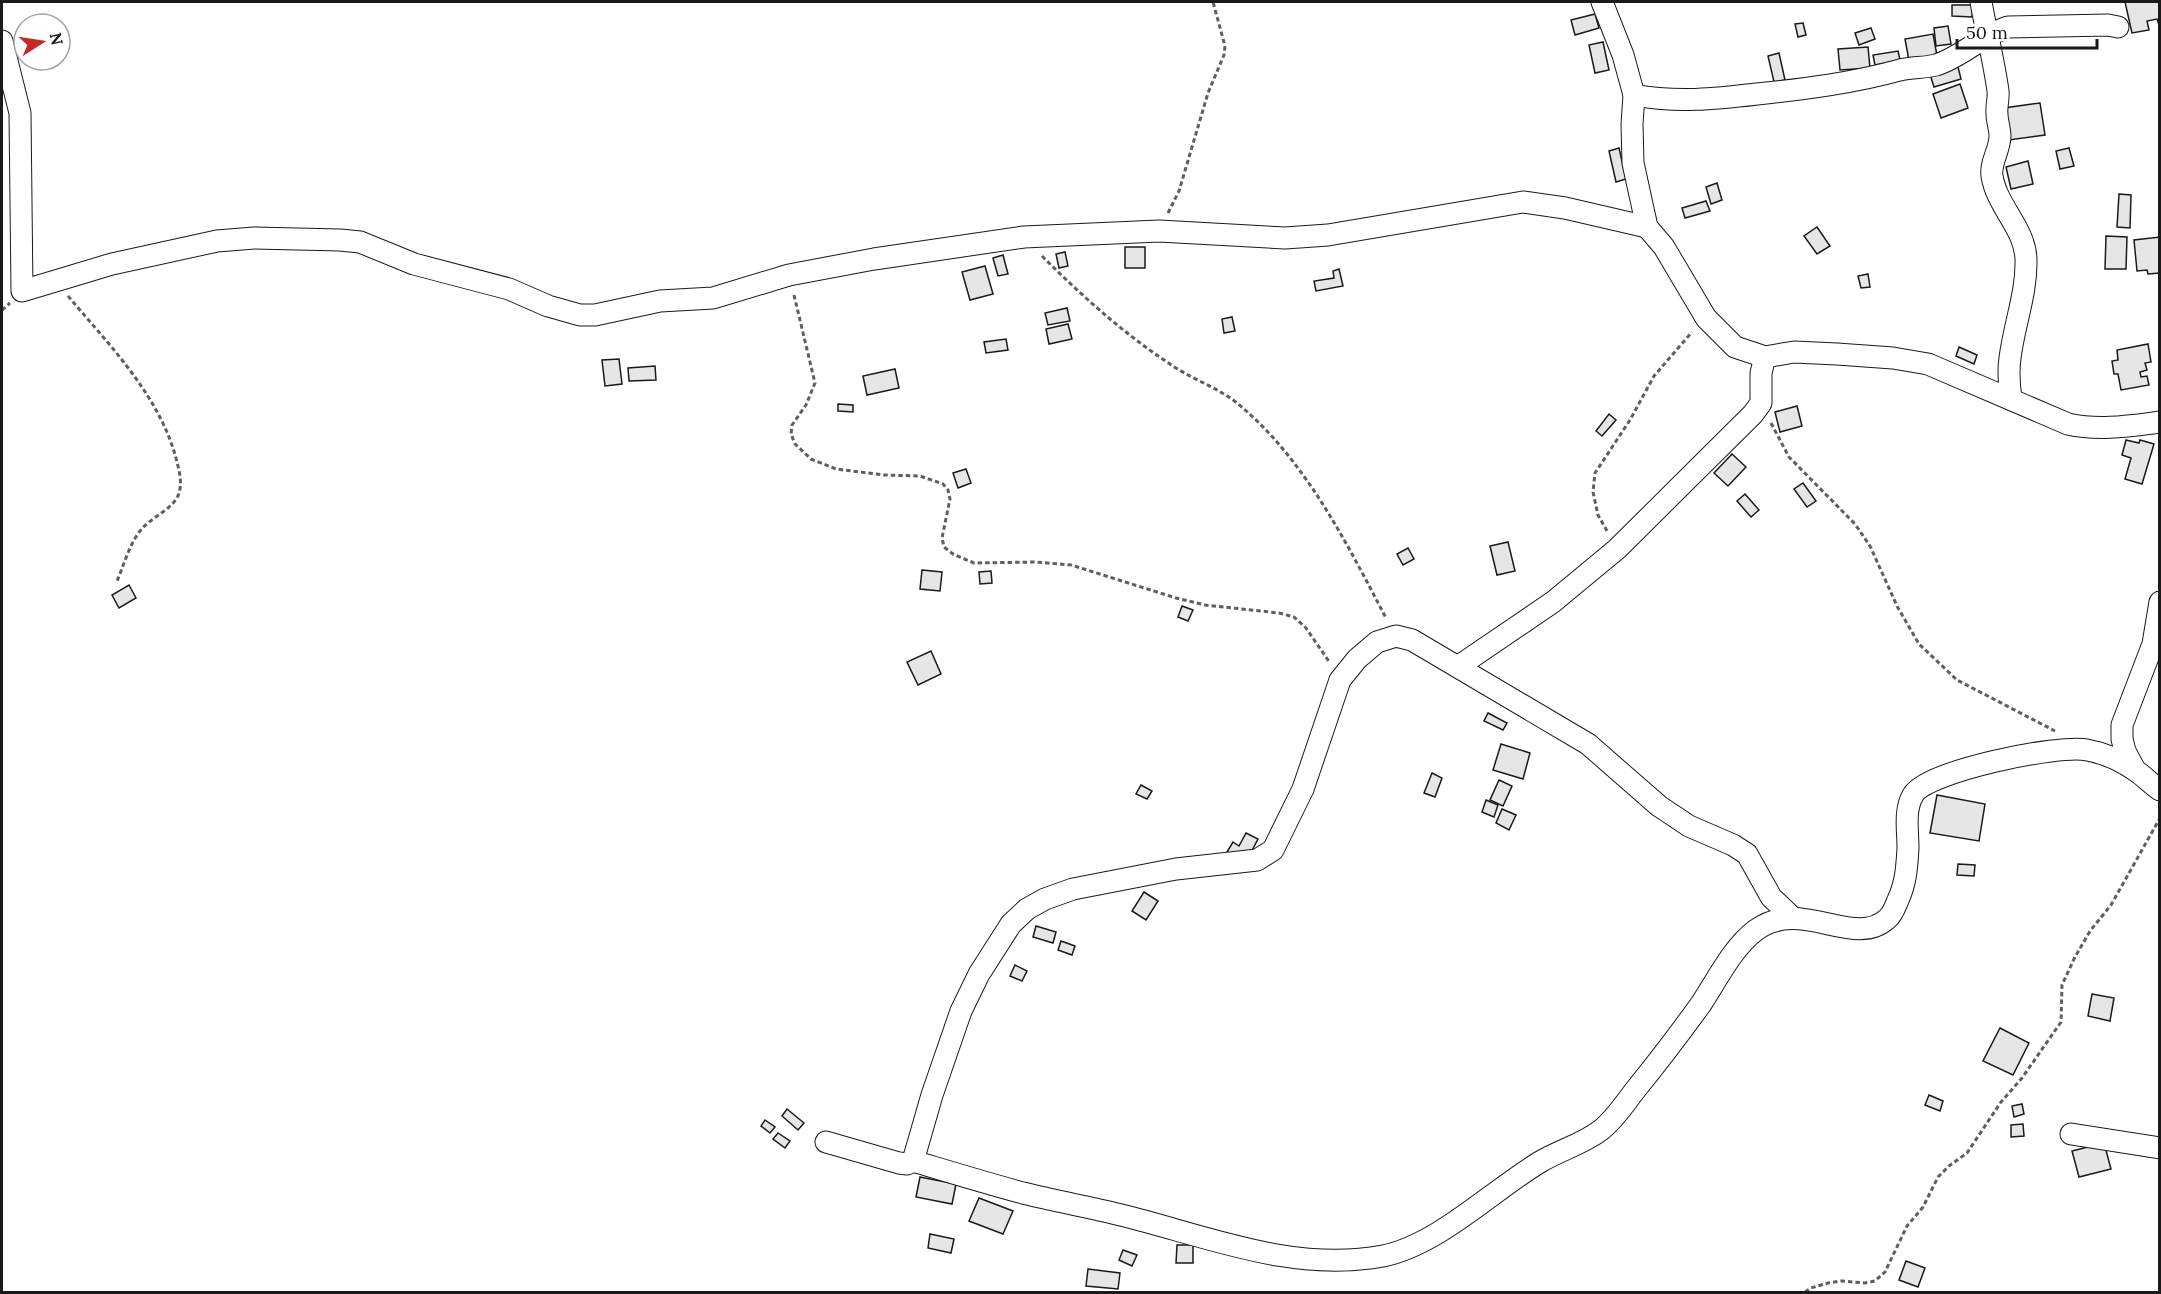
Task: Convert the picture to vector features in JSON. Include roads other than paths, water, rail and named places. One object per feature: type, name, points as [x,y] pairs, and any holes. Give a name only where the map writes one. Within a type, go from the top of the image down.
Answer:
[{"type":"street","points":[[1602,2],[1623,55],[1634,95],[1633,163],[1647,227],[1664,247],[1706,318],[1735,347],[1765,357],[1794,352],[1893,358],[1928,364],[2068,424],[2086,428],[2160,422]]},
{"type":"street","points":[[1981,2],[1998,94],[1997,113],[2000,135],[1992,164],[1992,176],[2006,212],[2023,240],[2026,258],[2026,277],[2010,358],[2008,377],[2011,399]]},
{"type":"street","points":[[1634,95],[1653,99],[1700,101],[1821,87],[1935,65],[1952,59],[1997,31],[2028,26],[2108,24],[2118,27]]},
{"type":"street","points":[[2,41],[20,113],[22,291],[112,264],[217,242],[254,238],[340,240],[360,242],[414,264],[509,289],[548,306],[580,315],[602,314],[660,301],[713,298],[789,275],[1024,237],[1159,231],[1285,238],[1328,235],[1523,202],[1565,208],[1647,227]]},
{"type":"street","points":[[1459,666],[1553,602],[1617,549],[1753,414],[1761,403],[1761,373],[1765,357]]},
{"type":"street","points":[[2135,770],[2125,751],[2122,725],[2153,644],[2160,602]]},
{"type":"street","points":[[913,1161],[932,1095],[962,1011],[979,974],[1011,924],[1027,909],[1045,899],[1073,889],[1176,868],[1257,860],[1273,850],[1303,789],[1340,680],[1357,659],[1377,642],[1396,636],[1412,640],[1459,666],[1588,744],[1659,806],[1689,826],[1733,845],[1747,854],[1771,897],[1792,917]]},
{"type":"street","points":[[826,1142],[899,1163],[907,1164],[913,1161],[1023,1193],[1121,1215],[1279,1257],[1318,1261],[1384,1256],[1407,1249],[1426,1238],[1497,1193],[1538,1163],[1584,1141],[1602,1129],[1639,1087],[1743,941],[1759,927],[1792,917],[1860,930],[1885,922],[1893,914],[1905,885],[1908,850],[1907,816],[1912,796],[1921,785],[1955,771],[2004,759],[2081,748],[2104,754],[2135,770],[2160,790]]},
{"type":"street","points":[[2071,1134],[2160,1148]]}]
